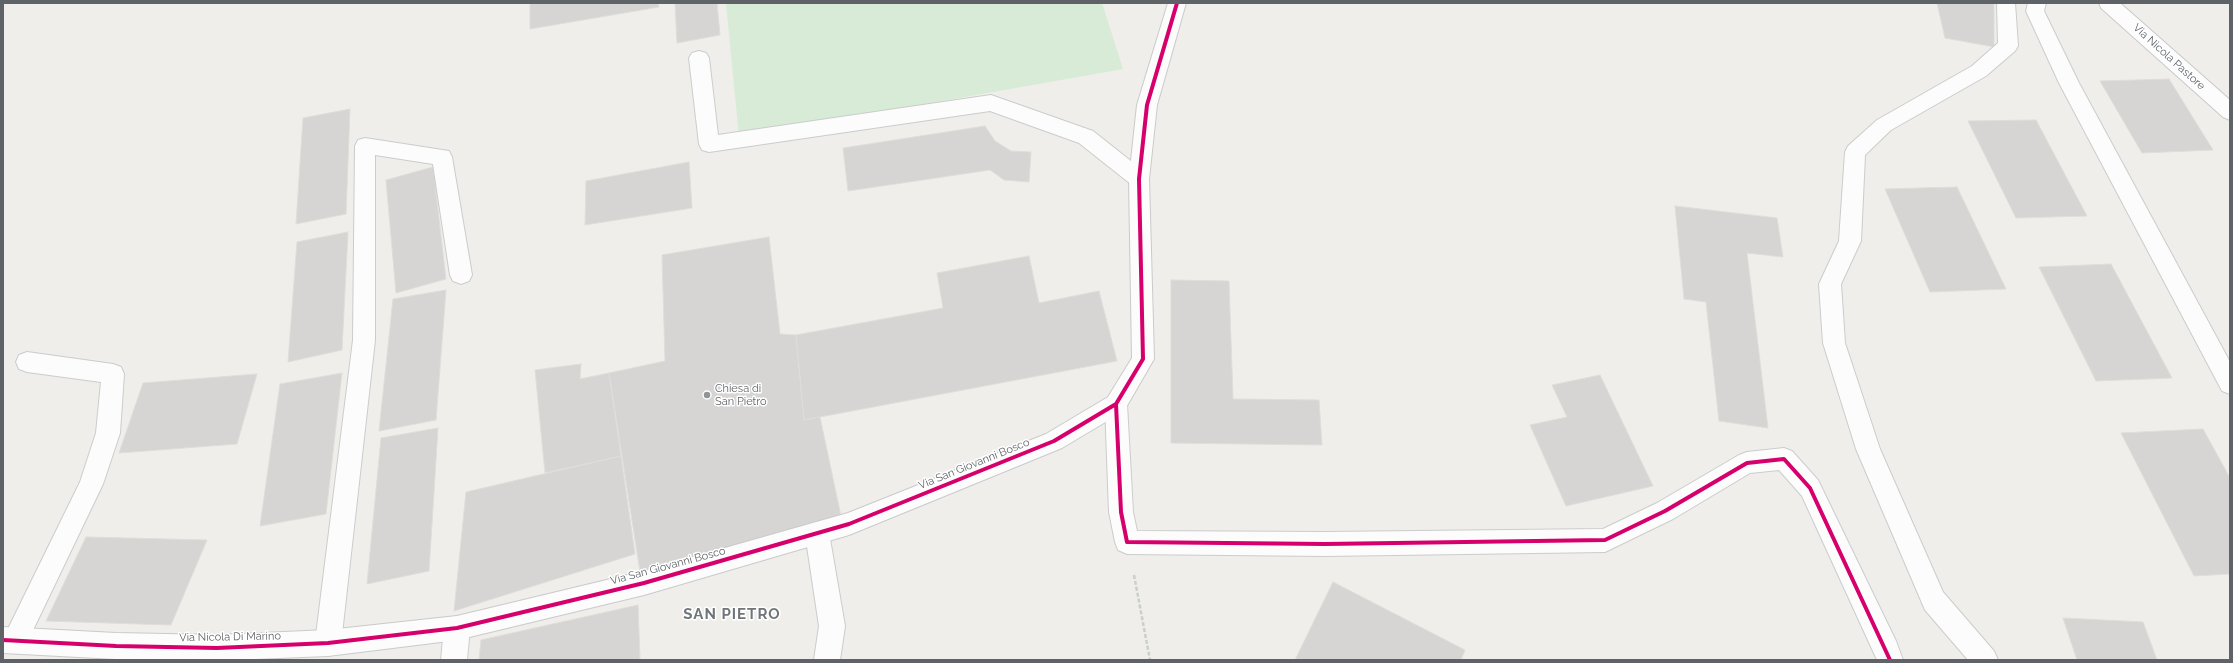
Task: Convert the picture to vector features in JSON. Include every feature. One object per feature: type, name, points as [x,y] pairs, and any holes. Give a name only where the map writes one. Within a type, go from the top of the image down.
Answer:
[{"type":"street","name":"Via San Giovanni Bosco","points":[[457,628],[644,583],[849,524],[1054,441],[1116,404],[1143,359],[1139,179],[1147,105],[1177,3]]},
{"type":"street","points":[[1985,660],[1934,601],[1868,449],[1834,342],[1830,284],[1850,241],[1855,152],[1884,125],[1979,71],[2008,46],[2006,3]]},
{"type":"street","points":[[2037,3],[2035,11],[2069,83],[2230,384]]},
{"type":"street","name":"Via Nicola Pastore","points":[[2108,3],[2230,112]]},
{"type":"street","points":[[699,58],[709,144],[991,103],[1086,137],[1139,179]]},
{"type":"street","points":[[328,644],[364,340],[365,146],[442,158],[461,275]]},
{"type":"street","points":[[9,640],[91,484],[108,433],[113,374],[26,362]]},
{"type":"street","points":[[1116,404],[1121,512],[1127,542],[1325,544],[1606,540],[1665,511],[1747,463],[1784,459],[1810,488],[1887,650],[1890,660]]},
{"type":"street","points":[[817,534],[832,626],[827,660]]},
{"type":"street","points":[[454,660],[457,628]]},
{"type":"street","name":"Via Nicola Di Marino","points":[[9,640],[116,646],[217,648],[328,644],[457,628]]},
{"type":"path","points":[[1127,542],[1150,660]]},
{"type":"green space","points":[[726,3],[1102,3],[1123,69],[739,137]]},
{"type":"building","points":[[530,3],[658,3],[659,7],[530,29]]},
{"type":"building","points":[[675,3],[717,3],[720,35],[677,43]]},
{"type":"building","points":[[1937,3],[1994,3],[1994,47],[1945,38]]},
{"type":"building","points":[[2169,79],[2213,150],[2142,153],[2100,81]]},
{"type":"building","points":[[350,109],[346,214],[296,224],[303,118]]},
{"type":"building","points":[[2036,120],[2087,216],[2016,218],[1968,121]]},
{"type":"building","points":[[985,126],[995,141],[1011,151],[1031,152],[1029,182],[1004,180],[990,170],[848,191],[843,148]]},
{"type":"building","points":[[689,162],[692,208],[585,225],[586,181]]},
{"type":"building","points":[[433,167],[446,279],[396,293],[386,180]]},
{"type":"building","points":[[1957,187],[2006,289],[1930,292],[1885,189]]},
{"type":"building","points":[[1675,206],[1777,218],[1783,257],[1747,253],[1768,428],[1719,421],[1706,302],[1684,299]]},
{"type":"building","points":[[348,232],[342,350],[288,362],[297,242]]},
{"type":"building","name":"Chiesa di San Pietro","points":[[769,237],[780,334],[796,335],[804,420],[820,417],[842,521],[641,578],[609,373],[665,361],[662,255]]},
{"type":"building","points":[[1029,256],[1039,303],[1099,291],[1117,361],[804,420],[796,335],[943,308],[937,273]]},
{"type":"building","points":[[2111,264],[2172,378],[2096,381],[2039,267]]},
{"type":"building","points":[[1171,280],[1229,281],[1233,399],[1319,400],[1322,445],[1171,443]]},
{"type":"building","points":[[446,290],[436,420],[379,431],[393,299]]},
{"type":"building","points":[[581,364],[580,379],[609,373],[621,456],[545,473],[535,370]]},
{"type":"building","points":[[342,373],[326,514],[260,526],[280,384]]},
{"type":"building","points":[[257,374],[237,444],[119,453],[143,383]]},
{"type":"building","points":[[1600,375],[1653,486],[1566,506],[1530,425],[1567,417],[1552,385]]},
{"type":"building","points":[[438,428],[429,571],[367,584],[381,438]]},
{"type":"building","points":[[2203,429],[2230,478],[2230,574],[2194,576],[2121,433]]},
{"type":"building","points":[[621,456],[635,554],[454,611],[466,492]]},
{"type":"building","points":[[86,537],[207,540],[171,625],[46,621]]},
{"type":"building","points":[[1333,582],[1465,650],[1461,660],[1295,660]]},
{"type":"building","points":[[638,605],[640,660],[479,660],[481,640]]},
{"type":"building","points":[[2063,618],[2143,622],[2157,660],[2077,660]]},
{"type":"cycle path","points":[[3,640],[116,646],[217,648],[328,643],[457,628],[644,583],[849,524],[1054,441],[1116,404],[1143,359],[1139,179],[1147,105],[1177,3]]},
{"type":"cycle path","points":[[1116,404],[1121,512],[1127,542],[1325,544],[1605,540],[1665,511],[1747,463],[1784,459],[1810,488],[1887,650],[1890,660]]},
{"type":"place","name":"Chiesa di San Pietro","points":[[707,395]]},
{"type":"district","name":"SAN PIETRO","points":[[732,614]]}]
